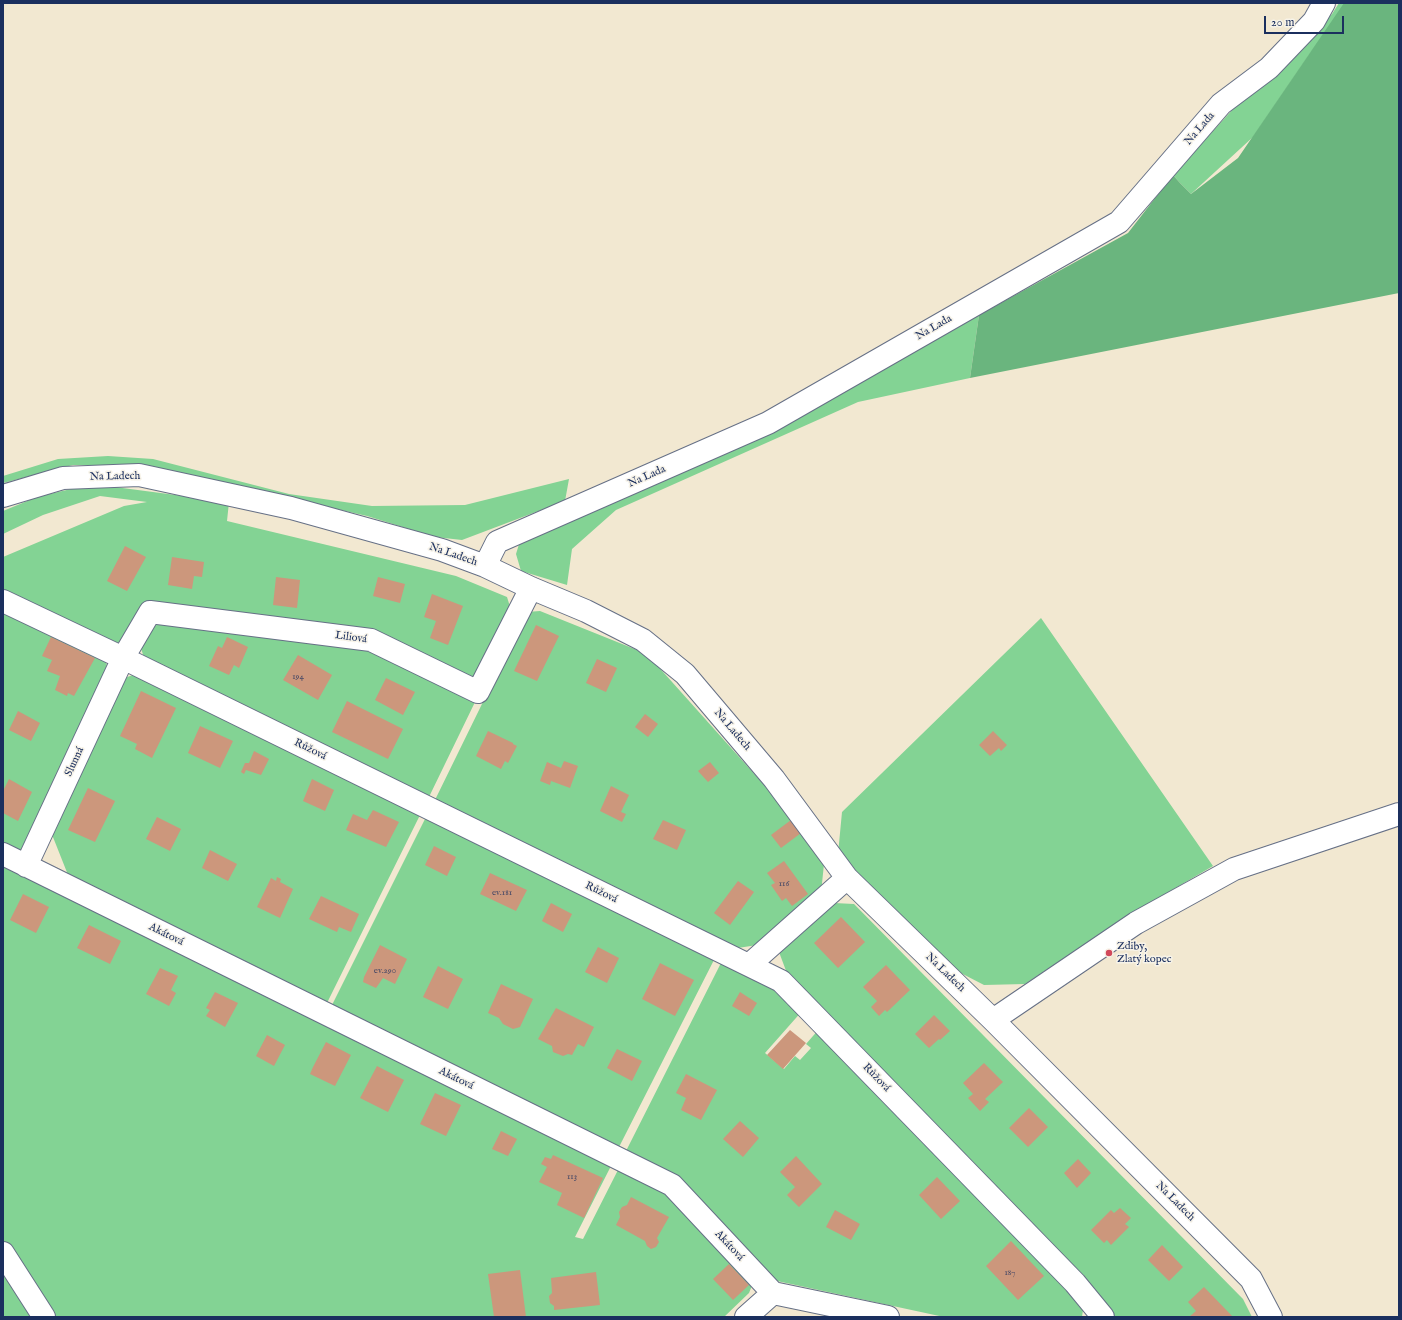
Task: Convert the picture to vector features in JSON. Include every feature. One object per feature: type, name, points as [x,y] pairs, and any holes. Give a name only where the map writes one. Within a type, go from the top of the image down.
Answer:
[{"type":"street","name":"Na Lada","points":[[485,566],[497,542],[768,424],[1119,222],[1221,104],[1269,68],[1319,12]]},
{"type":"street","name":"Na Ladech","points":[[3,496],[63,478],[139,475],[291,508],[442,550],[485,566],[531,588],[586,611],[643,640],[685,674],[774,779],[847,878],[994,1020],[1251,1279],[1271,1317]]},
{"type":"street","name":"Liliová","points":[[123,658],[150,612],[371,640],[478,692],[531,588]]},
{"type":"street","name":"Růžová","points":[[3,602],[123,658],[781,981],[1075,1283],[1103,1317]]},
{"type":"street","name":"Slunná","points":[[26,866],[123,658]]},
{"type":"street","points":[[994,1020],[1136,923],[1234,870],[1399,814]]},
{"type":"street","name":"Akátová","points":[[3,854],[672,1185],[773,1293]]},
{"type":"street","points":[[749,965],[847,878]]},
{"type":"street","points":[[3,1253],[44,1317]]},
{"type":"street","points":[[746,1317],[773,1293],[888,1317]]},
{"type":"green space","points":[[1339,3],[1347,3],[1309,55],[1253,137],[1191,194],[1173,175],[1234,108],[1332,14]]},
{"type":"green space","points":[[1344,3],[1399,3],[1399,293],[970,378],[979,315],[1128,233],[1173,175],[1191,194],[1238,158]]},
{"type":"green space","points":[[979,315],[970,378],[858,402],[616,510],[572,549],[567,585],[521,571],[516,554],[520,541],[811,409]]},
{"type":"green space","points":[[108,456],[153,459],[289,494],[372,506],[465,505],[569,479],[565,501],[462,540],[435,537],[367,516],[167,470],[132,465],[73,465],[3,483],[3,476],[58,459]]},
{"type":"green space","points":[[92,484],[229,502],[227,521],[456,576],[507,597],[512,613],[483,674],[467,680],[371,633],[144,603],[127,639],[111,645],[3,592],[3,557],[124,506],[147,502],[100,496],[43,515],[3,534],[3,511],[37,497]]},
{"type":"green space","points":[[3,610],[106,659],[108,676],[21,855],[3,846]]},
{"type":"green space","points":[[540,611],[647,654],[766,787],[824,864],[821,893],[764,944],[731,949],[434,802],[527,612]]},
{"type":"green space","points":[[1041,618],[1213,866],[1131,914],[1025,984],[984,985],[953,969],[838,854],[842,812]]},
{"type":"green space","points":[[158,624],[369,646],[476,700],[428,799],[145,661],[140,645],[150,629]]},
{"type":"green space","points":[[138,673],[421,813],[327,1003],[70,880],[49,827],[122,679]]},
{"type":"green space","points":[[427,815],[716,956],[618,1149],[331,1007]]},
{"type":"green space","points":[[3,862],[613,1162],[575,1237],[583,1239],[620,1166],[660,1185],[755,1278],[749,1293],[724,1317],[3,1317]]},
{"type":"green space","points":[[834,903],[854,904],[1243,1299],[1252,1317],[1115,1317],[788,976],[779,952]]},
{"type":"green space","points":[[723,959],[780,987],[803,1010],[765,1053],[784,1069],[795,1056],[800,1060],[811,1048],[806,1044],[820,1028],[1084,1303],[1082,1317],[944,1317],[777,1281],[681,1184],[625,1153]]},
{"type":"building","points":[[125,546],[146,557],[127,591],[107,581]]},
{"type":"building","points":[[172,557],[204,562],[202,577],[194,576],[192,589],[168,585]]},
{"type":"building","points":[[276,577],[300,580],[297,608],[273,605]]},
{"type":"building","points":[[378,577],[405,584],[400,603],[373,596]]},
{"type":"building","points":[[432,594],[463,606],[448,645],[430,638],[436,621],[424,617]]},
{"type":"building","points":[[536,625],[559,636],[537,681],[514,671]]},
{"type":"building","points":[[51,637],[95,658],[74,696],[68,693],[67,696],[55,690],[60,676],[47,671],[52,660],[42,656]]},
{"type":"building","points":[[227,637],[248,647],[239,668],[234,665],[229,675],[209,666],[218,646],[222,648]]},
{"type":"building","points":[[298,655],[332,675],[318,700],[283,680]]},
{"type":"building","points":[[597,659],[617,668],[606,692],[586,683]]},
{"type":"building","points":[[386,678],[415,692],[403,715],[375,700]]},
{"type":"building","points":[[141,691],[176,708],[152,758],[135,749],[137,744],[120,736]]},
{"type":"building","points":[[347,701],[403,729],[388,759],[332,732]]},
{"type":"building","points":[[18,711],[40,723],[31,741],[9,730]]},
{"type":"building","points":[[645,714],[658,724],[648,737],[635,727]]},
{"type":"building","points":[[200,726],[233,741],[220,768],[188,753]]},
{"type":"building","points":[[488,731],[517,746],[508,763],[505,761],[501,769],[476,756]]},
{"type":"building","points":[[993,731],[1007,745],[1001,751],[999,748],[990,756],[979,745]]},
{"type":"building","points":[[254,751],[269,759],[261,775],[246,770],[244,774],[241,772],[245,763],[249,763]]},
{"type":"building","points":[[564,761],[578,766],[570,788],[551,781],[550,785],[540,781],[547,762],[561,768]]},
{"type":"building","points":[[710,762],[719,773],[708,782],[698,771]]},
{"type":"building","points":[[9,779],[32,792],[18,821],[3,813],[3,791]]},
{"type":"building","points":[[312,779],[334,790],[325,811],[303,801]]},
{"type":"building","points":[[611,786],[629,795],[621,812],[626,814],[622,822],[600,811]]},
{"type":"building","points":[[88,788],[115,801],[95,842],[68,830]]},
{"type":"building","points":[[373,810],[399,822],[386,847],[346,830],[353,814],[367,820]]},
{"type":"building","points":[[157,817],[181,829],[170,851],[146,839]]},
{"type":"building","points":[[663,820],[686,830],[677,850],[653,839]]},
{"type":"building","points":[[791,820],[801,833],[781,848],[771,835]]},
{"type":"building","points":[[434,846],[456,857],[447,876],[425,865]]},
{"type":"building","points":[[210,850],[237,864],[228,881],[202,868]]},
{"type":"building","points":[[784,861],[808,894],[792,906],[786,898],[782,901],[771,885],[775,883],[767,873]]},
{"type":"building","points":[[490,873],[527,890],[516,911],[480,894]]},
{"type":"building","points":[[277,877],[281,879],[280,882],[293,889],[280,918],[257,907],[271,878],[276,881]]},
{"type":"building","points":[[738,881],[754,892],[730,925],[714,913]]},
{"type":"building","points":[[23,894],[49,907],[36,933],[10,920]]},
{"type":"building","points":[[321,896],[359,914],[351,932],[339,927],[337,932],[309,919]]},
{"type":"building","points":[[551,903],[572,914],[563,932],[542,921]]},
{"type":"building","points":[[841,917],[865,942],[838,968],[814,943]]},
{"type":"building","points":[[89,925],[121,941],[110,964],[77,948]]},
{"type":"building","points":[[380,945],[407,959],[395,984],[383,978],[376,988],[363,982]]},
{"type":"building","points":[[598,947],[619,958],[607,983],[585,972]]},
{"type":"building","points":[[660,963],[694,980],[675,1016],[642,999]]},
{"type":"building","points":[[886,965],[910,990],[887,1012],[885,1010],[879,1016],[871,1007],[877,1001],[863,987]]},
{"type":"building","points":[[438,966],[463,979],[448,1009],[423,997]]},
{"type":"building","points":[[160,968],[178,976],[171,990],[176,993],[169,1006],[146,994]]},
{"type":"building","points":[[501,984],[533,999],[520,1027],[513,1029],[503,1024],[499,1018],[488,1013]]},
{"type":"building","points":[[215,992],[238,1003],[225,1027],[206,1016],[210,1010],[206,1008]]},
{"type":"building","points":[[740,992],[757,1003],[749,1016],[732,1006]]},
{"type":"building","points":[[556,1008],[594,1027],[584,1047],[578,1044],[572,1055],[568,1054],[563,1056],[553,1052],[552,1046],[538,1039]]},
{"type":"building","points":[[934,1015],[950,1031],[929,1048],[915,1034]]},
{"type":"building","points":[[790,1030],[806,1043],[783,1069],[767,1055]]},
{"type":"building","points":[[267,1035],[285,1045],[274,1066],[256,1056]]},
{"type":"building","points":[[326,1042],[351,1055],[335,1086],[310,1074]]},
{"type":"building","points":[[617,1049],[642,1061],[632,1081],[607,1068]]},
{"type":"building","points":[[984,1063],[1003,1082],[985,1099],[989,1102],[980,1111],[968,1098],[973,1094],[963,1083]]},
{"type":"building","points":[[377,1066],[404,1080],[388,1112],[360,1098]]},
{"type":"building","points":[[686,1074],[717,1090],[701,1120],[681,1110],[686,1098],[676,1093]]},
{"type":"building","points":[[435,1093],[461,1105],[446,1136],[420,1124]]},
{"type":"building","points":[[1029,1108],[1048,1127],[1028,1147],[1009,1128]]},
{"type":"building","points":[[740,1121],[759,1138],[743,1157],[723,1139]]},
{"type":"building","points":[[501,1131],[517,1139],[508,1156],[492,1149]]},
{"type":"building","points":[[553,1155],[603,1178],[584,1218],[557,1205],[562,1193],[539,1182],[547,1167],[541,1164],[545,1157],[551,1159]]},
{"type":"building","points":[[796,1156],[822,1184],[799,1207],[787,1195],[795,1187],[780,1172]]},
{"type":"building","points":[[1078,1159],[1091,1173],[1077,1188],[1064,1173]]},
{"type":"building","points":[[937,1177],[960,1201],[941,1219],[919,1195]]},
{"type":"building","points":[[631,1197],[669,1217],[657,1238],[659,1242],[656,1247],[651,1249],[647,1246],[645,1241],[616,1225],[620,1217],[619,1212],[622,1207],[627,1205]]},
{"type":"building","points":[[1120,1208],[1131,1218],[1125,1224],[1129,1227],[1111,1245],[1107,1240],[1104,1243],[1091,1230],[1111,1210],[1114,1213]]},
{"type":"building","points":[[835,1210],[860,1224],[851,1240],[826,1227]]},
{"type":"building","points":[[1011,1241],[1044,1276],[1018,1300],[986,1266]]},
{"type":"building","points":[[1162,1245],[1183,1267],[1169,1281],[1148,1260]]},
{"type":"building","points":[[729,1264],[749,1285],[733,1300],[713,1279]]},
{"type":"building","points":[[520,1270],[526,1317],[494,1317],[488,1274]]},
{"type":"building","points":[[596,1272],[600,1305],[554,1310],[554,1306],[550,1303],[549,1296],[552,1293],[551,1278]]},
{"type":"building","points":[[1204,1287],[1233,1317],[1189,1317],[1196,1311],[1188,1302]]},
{"type":"place","name":"Zdiby, Zlatý kopec","points":[[1109,953]]}]
